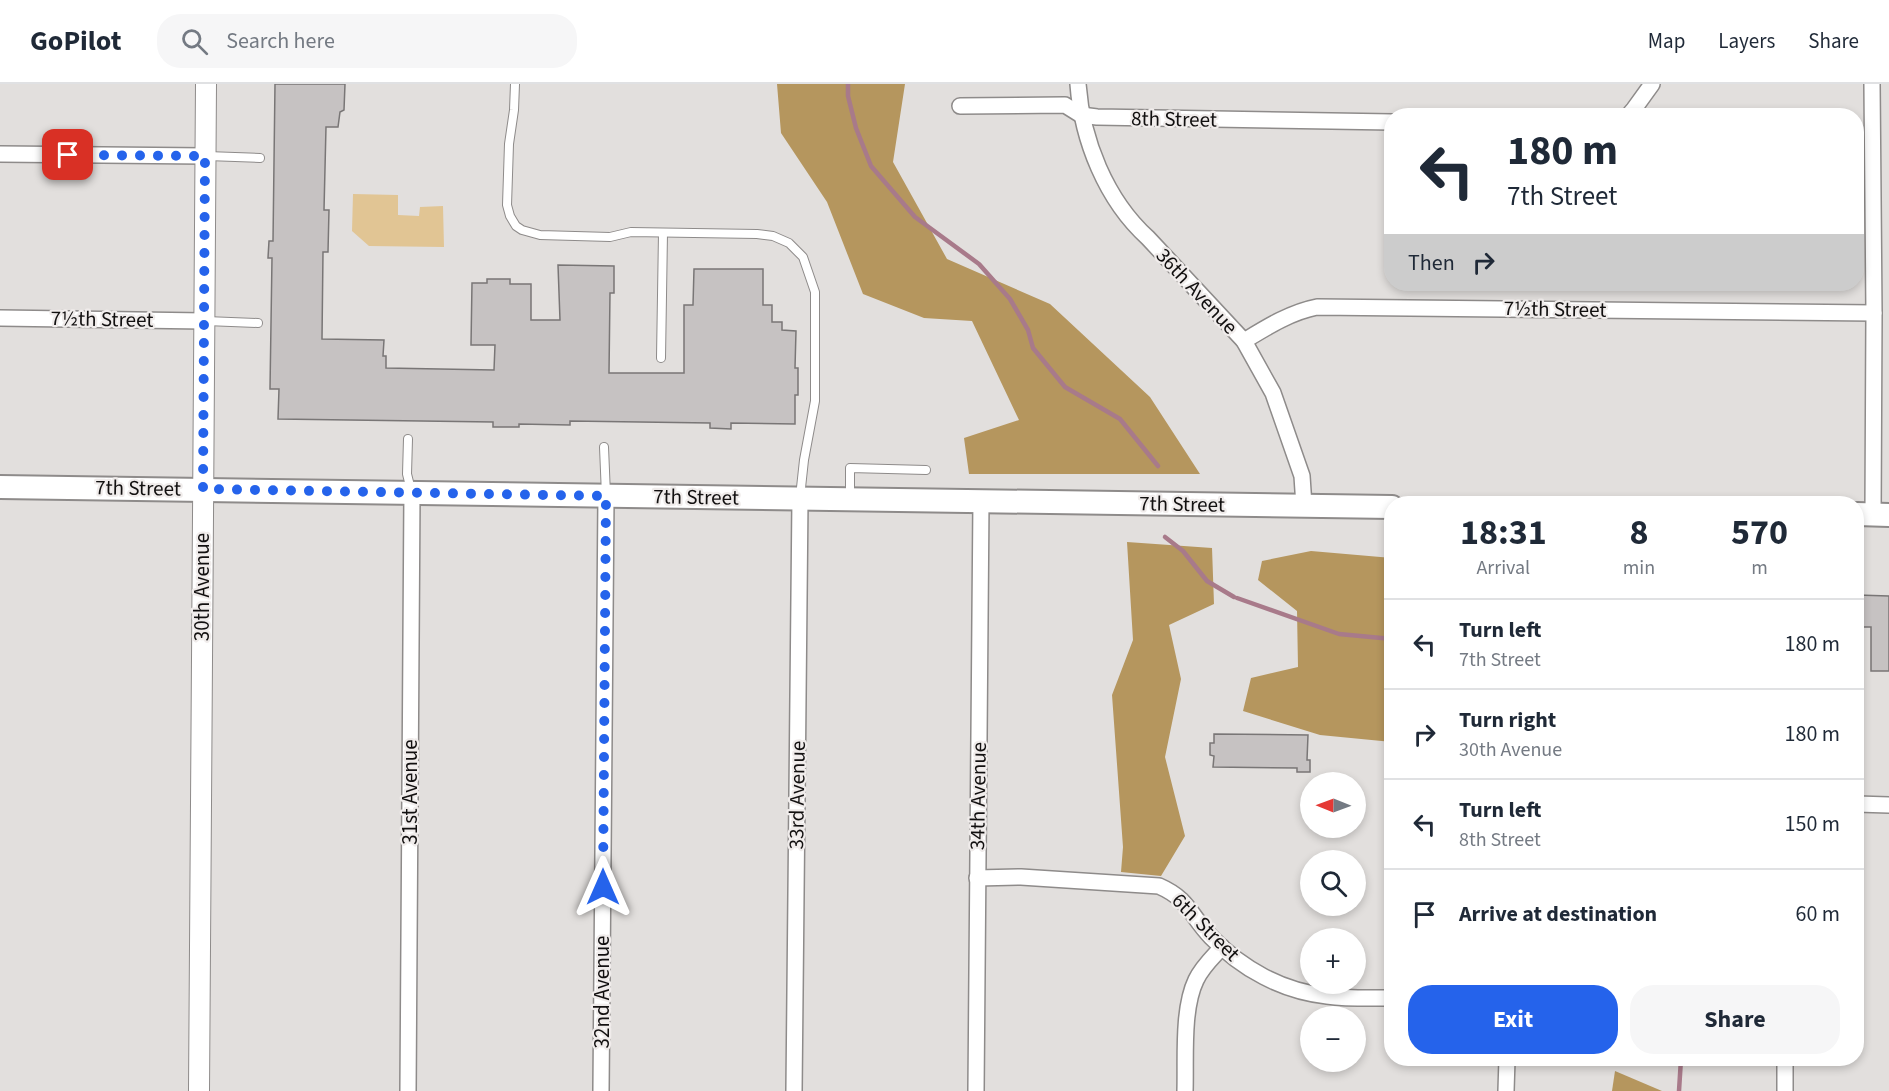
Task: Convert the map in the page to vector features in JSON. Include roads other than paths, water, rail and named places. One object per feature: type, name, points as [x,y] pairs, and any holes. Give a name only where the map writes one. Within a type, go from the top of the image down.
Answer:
[{"type":"main road","name":"7th Street","points":[[0,487],[1384,507]]},
{"type":"street","name":"30th Avenue","points":[[199,1091],[206,84]]},
{"type":"street","name":"36th Avenue","points":[[1078,84],[1081,115],[1097,165],[1118,204],[1128,218],[1244,341],[1273,393],[1302,476],[1304,506]]},
{"type":"street","points":[[1635,108],[1652,84]]},
{"type":"street","points":[[1872,84],[1873,515]]},
{"type":"street","name":"8th Street","points":[[960,106],[1065,105],[1081,115],[1097,117],[1384,122]]},
{"type":"street","points":[[0,154],[205,156]]},
{"type":"street","name":"7½th Street","points":[[1244,341],[1292,314],[1317,307],[1874,313]]},
{"type":"street","name":"7½th Street","points":[[0,318],[204,321]]},
{"type":"street","name":"31st Avenue","points":[[408,1091],[412,493]]},
{"type":"street","name":"32nd Avenue","points":[[601,1091],[606,496]]},
{"type":"street","name":"33rd Avenue","points":[[794,1091],[800,499]]},
{"type":"street","name":"34th Avenue","points":[[976,1091],[981,500]]},
{"type":"street","points":[[1864,804],[1889,805]]},
{"type":"street","name":"6th Street","points":[[977,878],[1022,877],[1159,886],[1177,895],[1210,936],[1236,959],[1271,981],[1292,989],[1329,996],[1384,998]]},
{"type":"street","points":[[1185,1091],[1189,997],[1197,978],[1222,947]]},
{"type":"street","points":[[1506,1091],[1507,1066]]},
{"type":"street","points":[[1785,1066],[1785,1091]]},
{"type":"lane","points":[[514,84],[514,110],[508,144],[507,205],[510,216],[516,226],[522,230],[540,235],[610,237],[631,232],[758,234],[773,236],[789,243],[803,257],[815,292],[815,401],[804,460],[800,499]]},
{"type":"lane","points":[[205,156],[260,158]]},
{"type":"lane","points":[[661,358],[663,232]]},
{"type":"lane","points":[[204,321],[258,323]]},
{"type":"lane","points":[[408,438],[407,474],[412,493]]},
{"type":"lane","points":[[604,447],[606,496]]},
{"type":"lane","points":[[850,499],[850,468],[926,470]]},
{"type":"waterway","points":[[848,84],[848,96],[856,128],[871,166],[915,217],[979,264],[1010,299],[1028,330],[1033,348],[1065,387],[1120,419],[1158,466]]},
{"type":"waterway","points":[[1165,537],[1183,551],[1207,581],[1234,597]]},
{"type":"waterway","points":[[1237,598],[1339,634],[1384,638]]},
{"type":"waterway","points":[[1679,1091],[1681,1066]]}]
